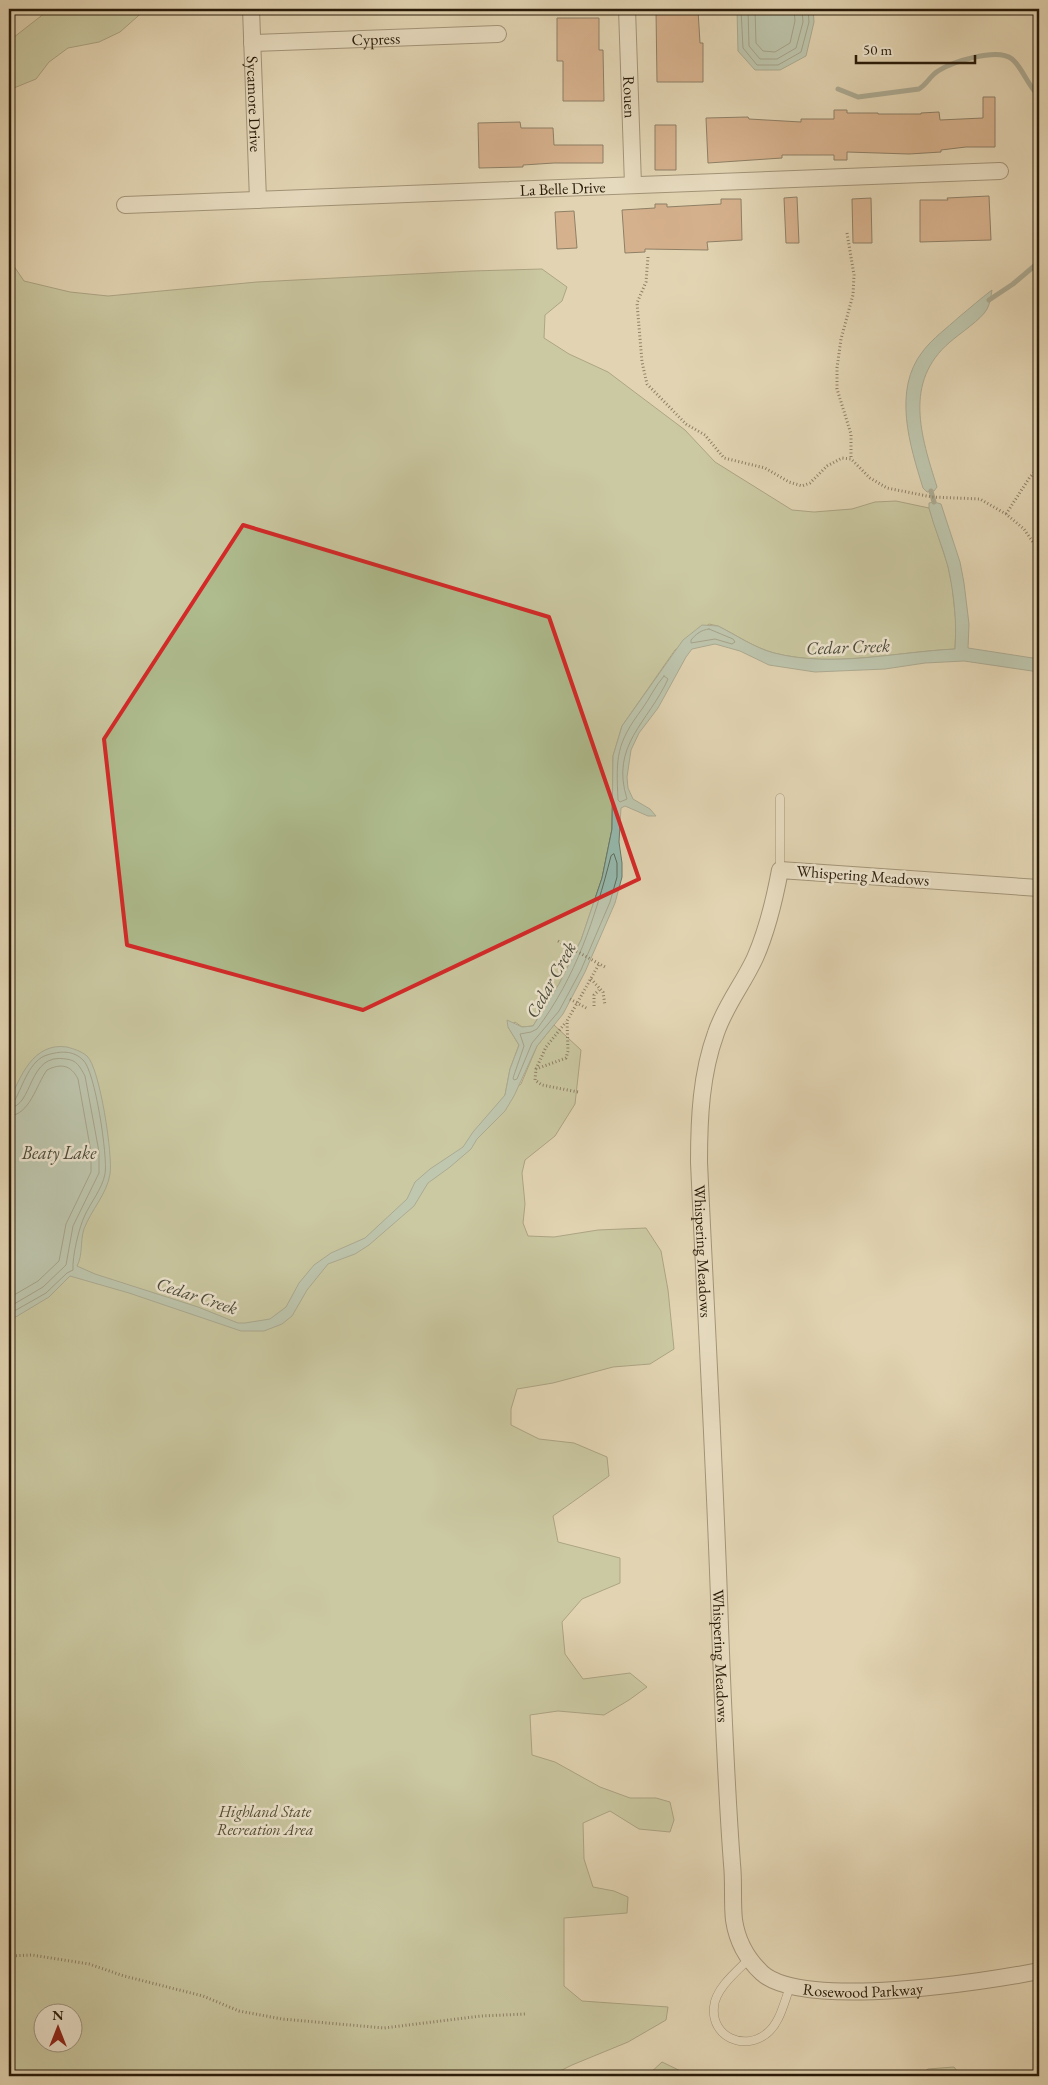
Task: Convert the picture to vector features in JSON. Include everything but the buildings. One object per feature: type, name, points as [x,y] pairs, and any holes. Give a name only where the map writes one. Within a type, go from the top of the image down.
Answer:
[{"type":"street","name":"Sycamore Drive","points":[[251,9],[258,200]]},
{"type":"street","name":"Rouen","points":[[627,9],[633,185]]},
{"type":"street","name":"Cypress","points":[[252,43],[498,34]]},
{"type":"street","name":"La Belle Drive","points":[[125,205],[1000,171]]},
{"type":"street","name":"Whispering Meadows","points":[[734,1908],[726,1780],[718,1552],[699,1162],[699,1118],[708,1061],[716,1032],[755,958],[775,895],[780,870],[1039,888]]},
{"type":"street","name":"Rosewood Parkway","points":[[734,1908],[734,1920],[741,1945],[750,1959],[763,1974],[778,1983],[790,1986],[818,1991],[930,1988],[1039,1971]]},
{"type":"lane","points":[[780,798],[780,870]]},
{"type":"lane","points":[[750,1959],[725,1982],[714,2006],[715,2023],[728,2039],[748,2042],[767,2034],[778,2019],[790,1986]]},
{"type":"path","points":[[847,233],[854,275],[853,295],[841,339],[837,368],[837,389],[851,434],[851,459]]},
{"type":"path","points":[[648,257],[646,282],[637,303],[642,362],[646,384],[686,424],[704,435],[724,458],[765,468],[789,482],[802,486],[810,483],[827,466],[842,458],[851,459],[870,478],[887,488],[932,496],[980,499],[1006,514],[1024,529],[1039,550]]},
{"type":"path","points":[[1006,514],[1030,477],[1039,468]]},
{"type":"path","points":[[558,941],[605,967]]},
{"type":"path","points":[[578,1092],[542,1085],[535,1080],[536,1069],[546,1047],[567,1021],[598,963]]},
{"type":"path","points":[[591,979],[598,985],[604,996],[604,1005]]},
{"type":"path","points":[[594,1006],[594,995],[600,990]]},
{"type":"path","points":[[570,999],[588,1009]]},
{"type":"path","points":[[536,1069],[566,1058],[568,1051],[567,1021]]},
{"type":"path","points":[[9,1956],[32,1955],[89,1964],[124,1976],[203,1996],[238,2011],[282,2019],[384,2028],[481,2016],[526,2014]]},
{"type":"highlighted area","points":[[243,525],[549,617],[639,879],[363,1010],[127,945],[104,739]]},
{"type":"green space","points":[[50,9],[146,9],[120,32],[99,42],[68,48],[49,62],[36,79],[9,90],[9,41]]},
{"type":"green space","points":[[9,153],[11,153],[13,162],[14,181],[9,228]]},
{"type":"green space","name":"Highland State Recreation Area","points":[[9,259],[24,281],[70,292],[108,296],[257,282],[542,269],[567,287],[562,301],[545,315],[544,338],[569,354],[608,372],[685,430],[715,462],[792,510],[814,512],[852,509],[875,502],[896,501],[929,508],[948,566],[956,624],[955,649],[864,658],[819,659],[797,657],[767,651],[718,626],[709,624],[675,650],[622,726],[613,756],[612,829],[602,878],[581,940],[559,984],[533,1026],[522,1027],[515,1022],[508,1027],[519,1045],[510,1069],[505,1095],[521,1084],[537,1046],[554,1025],[581,1050],[575,1104],[555,1136],[525,1160],[522,1173],[525,1204],[523,1223],[528,1236],[554,1237],[598,1230],[646,1228],[661,1251],[668,1290],[674,1349],[650,1364],[613,1367],[553,1383],[517,1389],[511,1409],[511,1425],[539,1439],[574,1443],[607,1457],[609,1476],[553,1516],[558,1542],[620,1558],[620,1583],[582,1599],[562,1622],[565,1654],[583,1679],[630,1673],[647,1687],[604,1715],[558,1711],[530,1715],[532,1755],[555,1762],[600,1787],[630,1798],[656,1798],[670,1802],[674,1820],[670,1832],[639,1829],[610,1811],[583,1823],[584,1859],[593,1887],[614,1891],[628,1897],[627,1913],[564,1918],[564,1986],[582,2001],[668,2007],[666,2020],[628,2042],[550,2076],[9,2076]]},
{"type":"green space","points":[[662,2062],[691,2076],[647,2076]]},
{"type":"green space","points":[[954,2067],[961,2076],[918,2076],[928,2069]]},
{"type":"water","points":[[737,9],[813,9],[814,22],[806,56],[780,70],[755,70],[738,51]]},
{"type":"water","points":[[992,290],[989,305],[984,313],[950,342],[935,358],[926,374],[921,392],[920,410],[926,448],[937,487],[934,491],[927,492],[923,488],[909,436],[906,418],[908,383],[914,366],[927,346]]},
{"type":"water","name":"Beaty Lake","points":[[929,503],[941,504],[960,562],[969,624],[968,648],[1039,659],[1039,672],[964,661],[925,663],[885,669],[815,672],[769,665],[740,651],[715,644],[692,649],[658,708],[639,733],[631,750],[627,777],[628,788],[633,799],[650,809],[656,816],[648,816],[625,806],[621,808],[619,842],[622,877],[615,903],[585,972],[563,1014],[537,1046],[505,1111],[477,1139],[471,1149],[428,1183],[414,1206],[369,1245],[355,1254],[328,1264],[307,1290],[292,1316],[282,1324],[264,1331],[241,1331],[129,1293],[70,1276],[49,1297],[9,1321],[9,1102],[29,1063],[45,1050],[55,1047],[67,1047],[80,1051],[87,1056],[92,1064],[101,1094],[110,1150],[110,1174],[106,1188],[84,1229],[77,1266],[95,1274],[198,1307],[238,1323],[270,1319],[286,1307],[299,1283],[314,1265],[331,1253],[365,1238],[407,1199],[415,1182],[430,1169],[463,1147],[473,1132],[505,1095],[510,1069],[519,1045],[508,1027],[507,1020],[522,1027],[533,1026],[559,984],[581,940],[602,878],[612,829],[613,756],[622,726],[683,640],[702,625],[718,626],[760,648],[796,657],[819,659],[864,658],[955,649],[955,618],[950,577],[929,508]]},
{"type":"waterway","points":[[838,89],[858,97],[919,89],[935,73],[945,67],[975,57],[996,55],[1012,59],[1039,96]]},
{"type":"waterway","points":[[989,300],[1013,284],[1039,262]]},
{"type":"waterway","points":[[931,491],[934,502]]},
{"type":"water label","name":"Cedar Creek","points":[[848,647]]},
{"type":"water label","name":"Cedar Creek","points":[[551,980]]},
{"type":"water label","name":"Cedar Creek","points":[[197,1296]]}]
